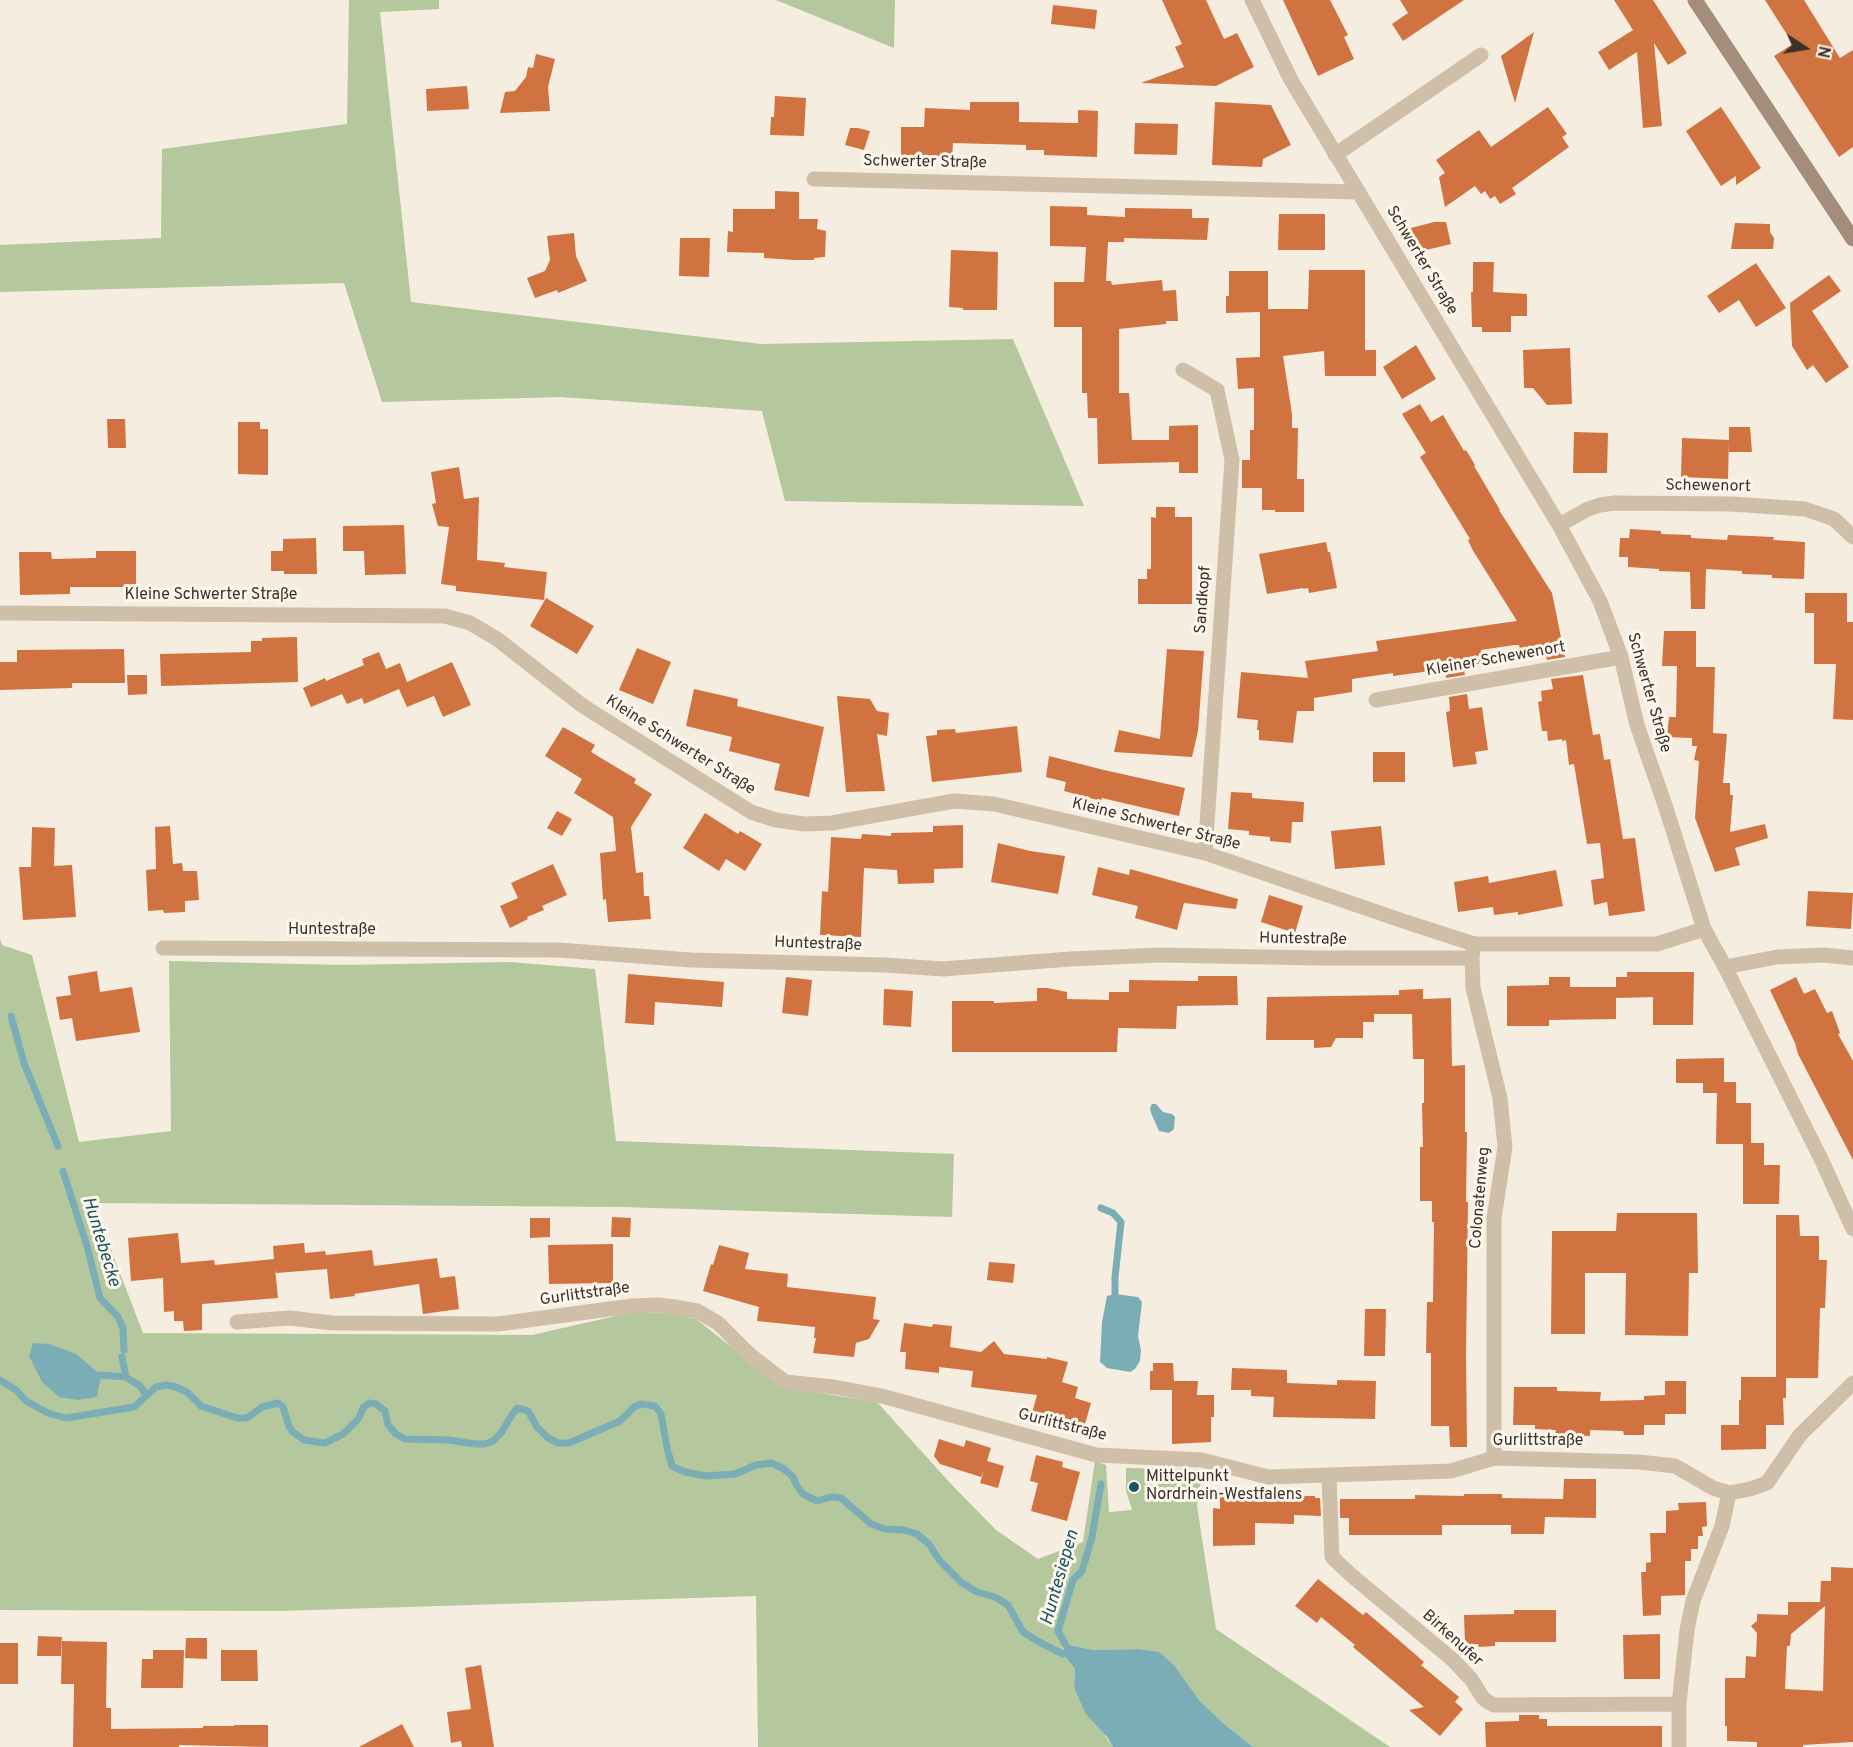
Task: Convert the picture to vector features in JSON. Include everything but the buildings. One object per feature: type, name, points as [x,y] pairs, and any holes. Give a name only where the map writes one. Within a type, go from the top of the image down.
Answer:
[{"type":"main road","points":[[1695,0],[1853,239]]},
{"type":"street","name":"Schwerter Straße","points":[[1252,0],[1290,80],[1559,525],[1600,601],[1621,657],[1636,725],[1666,808],[1704,929],[1822,1161],[1853,1229]]},
{"type":"street","points":[[1335,155],[1481,55]]},
{"type":"street","name":"Schwerter Straße","points":[[814,178],[1359,192]]},
{"type":"street","name":"Sandkopf","points":[[1183,370],[1217,390],[1232,460],[1205,853]]},
{"type":"street","name":"Schewenort","points":[[1559,525],[1594,507],[1615,503],[1731,504],[1805,509],[1834,519],[1853,537]]},
{"type":"street","name":"Kleine Schwerter Straße","points":[[0,613],[445,616],[470,623],[497,639],[583,706],[751,812],[776,820],[804,824],[832,823],[954,801],[994,804],[1205,853],[1406,922],[1473,951],[1657,944],[1704,929]]},
{"type":"street","name":"Kleiner Schewenort","points":[[1376,700],[1621,657]]},
{"type":"street","name":"Huntestraße","points":[[163,948],[558,950],[691,960],[885,965],[943,969],[1159,955],[1318,958],[1473,951]]},
{"type":"street","name":"Colonatenweg","points":[[1473,951],[1473,988],[1500,1098],[1504,1147],[1494,1218],[1494,1458]]},
{"type":"street","points":[[1725,967],[1777,957],[1824,955],[1853,958]]},
{"type":"street","name":"Gurlittstraße","points":[[237,1322],[290,1318],[333,1323],[498,1324],[632,1306],[658,1305],[697,1311],[718,1323],[750,1354],[785,1382],[834,1387],[882,1396],[1096,1455],[1202,1460],[1269,1477],[1451,1471],[1494,1458],[1639,1462],[1675,1466],[1713,1488],[1729,1493]]},
{"type":"street","points":[[1679,1747],[1679,1704],[1687,1630],[1693,1601],[1722,1527],[1729,1493],[1767,1483],[1800,1435],[1853,1383]]},
{"type":"street","name":"Birkenufer","points":[[1329,1476],[1332,1557],[1350,1575],[1453,1660],[1488,1702],[1494,1705],[1679,1704]]},
{"type":"green space","points":[[349,0],[439,0],[439,9],[380,12],[411,302],[761,344],[1013,339],[1084,506],[785,501],[762,411],[560,397],[382,402],[344,283],[0,292],[0,245],[161,238],[162,149],[347,124]]},
{"type":"green space","points":[[776,0],[895,0],[894,48]]},
{"type":"green space","points":[[0,939],[2,945],[32,955],[79,1142],[171,1131],[169,961],[344,965],[510,962],[595,969],[616,1141],[954,1154],[952,1217],[622,1207],[93,1203],[143,1333],[532,1335],[633,1312],[672,1313],[696,1319],[782,1387],[877,1402],[996,1530],[1038,1559],[1083,1542],[1095,1461],[1106,1465],[1109,1512],[1132,1510],[1126,1490],[1126,1468],[1200,1469],[1205,1473],[1199,1489],[1197,1506],[1216,1629],[1390,1747],[1253,1747],[1200,1701],[1174,1665],[1159,1653],[1138,1649],[1093,1650],[1065,1644],[1063,1654],[1075,1669],[1074,1689],[1113,1747],[758,1747],[756,1596],[280,1611],[0,1610]]},
{"type":"water","points":[[1152,1104],[1156,1104],[1163,1112],[1175,1117],[1174,1129],[1169,1133],[1159,1131],[1151,1113]]},
{"type":"water","points":[[1115,1294],[1138,1297],[1142,1302],[1138,1336],[1141,1350],[1140,1361],[1130,1372],[1107,1368],[1100,1362],[1102,1322],[1107,1296]]},
{"type":"water","points":[[33,1343],[49,1344],[76,1354],[101,1375],[97,1397],[78,1400],[59,1397],[42,1382],[29,1356]]},
{"type":"water","points":[[1065,1644],[1093,1650],[1138,1649],[1159,1652],[1174,1665],[1200,1701],[1253,1747],[1113,1747],[1108,1738],[1086,1714],[1074,1688],[1075,1669],[1063,1654]]},
{"type":"waterway","name":"Huntebecke","points":[[11,1016],[24,1063],[58,1146]]},
{"type":"waterway","name":"Huntebecke","points":[[63,1171],[87,1246],[100,1298],[118,1317],[123,1328],[124,1350]]},
{"type":"waterway","name":"Huntesiepen","points":[[1101,1208],[1113,1213],[1121,1222],[1115,1294]]},
{"type":"waterway","name":"Huntebecke","points":[[122,1357],[126,1377]]},
{"type":"waterway","name":"Huntebecke","points":[[101,1375],[126,1377],[148,1394]]},
{"type":"waterway","points":[[0,1380],[16,1390],[26,1401],[48,1413],[66,1418],[134,1407],[156,1387],[166,1385],[187,1392],[201,1406],[237,1418],[247,1418],[262,1407],[278,1403],[283,1407],[293,1432],[304,1440],[325,1443],[343,1434],[359,1418],[363,1408],[369,1403],[376,1404],[385,1411],[388,1425],[396,1434],[405,1439],[449,1440],[475,1444],[493,1441],[502,1432],[517,1408],[528,1411],[537,1427],[548,1438],[558,1443],[569,1443],[620,1421],[634,1407],[641,1404],[655,1406],[661,1414],[672,1466],[685,1472],[706,1476],[735,1474],[756,1465],[772,1463],[793,1477],[803,1494],[817,1501],[831,1497],[841,1498],[871,1524],[885,1529],[904,1530],[917,1534],[929,1544],[939,1560],[962,1583],[1008,1605],[1023,1632],[1063,1654]]},
{"type":"waterway","name":"Huntesiepen","points":[[1065,1644],[1058,1631],[1073,1580],[1082,1571],[1092,1537],[1101,1484]]},
{"type":"place","name":"Mittelpunkt Nordrhein-Westfalens","points":[[1134,1487]]}]
